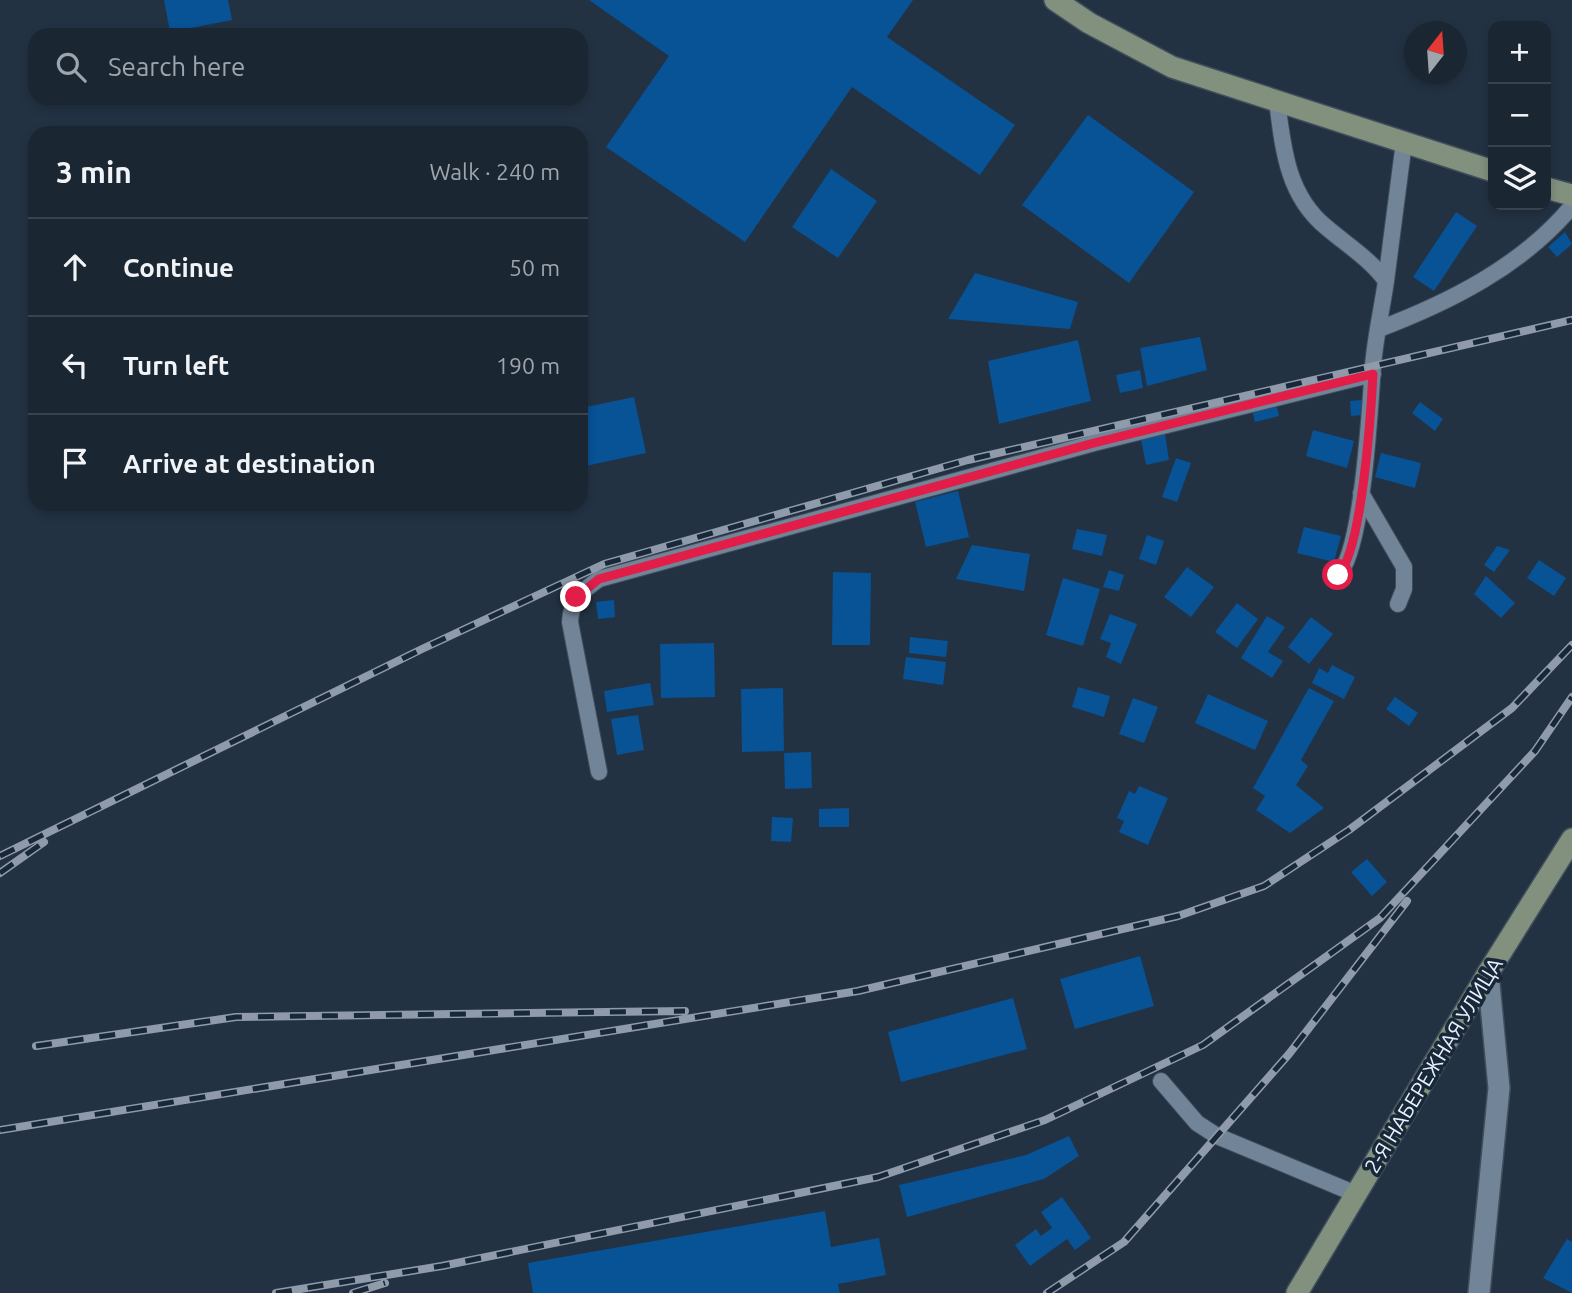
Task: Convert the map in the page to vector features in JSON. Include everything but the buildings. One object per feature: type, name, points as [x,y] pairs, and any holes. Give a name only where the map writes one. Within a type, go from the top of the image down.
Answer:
[{"type":"street","points":[[1055,0],[1088,23],[1172,66],[1488,170]]},
{"type":"street","points":[[1551,189],[1572,195]]},
{"type":"street","name":"2-Я НАБЕРЕЖНАЯ УЛИЦА","points":[[1297,1293],[1488,973],[1572,839]]},
{"type":"street","points":[[1479,1293],[1499,1088],[1488,973]]},
{"type":"lane","points":[[1277,101],[1283,154],[1298,193],[1310,212],[1376,267],[1386,281]]},
{"type":"lane","points":[[1338,575],[1349,560],[1360,493],[1404,142]]},
{"type":"lane","points":[[1379,329],[1428,311],[1483,280],[1549,231],[1572,206]]},
{"type":"lane","points":[[599,772],[569,622],[570,608],[576,597],[599,579],[1094,443],[1373,374]]},
{"type":"lane","points":[[1360,493],[1404,566],[1404,589],[1398,604]]},
{"type":"lane","points":[[1161,1081],[1197,1123],[1217,1136],[1356,1194]]},
{"type":"railway","points":[[0,856],[422,649],[604,564],[968,460],[1572,320]]},
{"type":"railway","points":[[0,1130],[858,991],[1178,916],[1264,886],[1349,830],[1512,708],[1572,645]]},
{"type":"railway","points":[[276,1293],[442,1266],[878,1177],[1045,1120],[1203,1045],[1380,918],[1535,751],[1572,697]]},
{"type":"railway","points":[[0,873],[44,842]]},
{"type":"railway","points":[[1047,1293],[1124,1242],[1289,1054],[1407,901]]},
{"type":"railway","points":[[36,1046],[236,1017],[685,1011]]},
{"type":"railway","points":[[353,1293],[385,1283]]},
{"type":"route","points":[[576,597],[599,579],[1094,443],[1373,374],[1365,468],[1349,560],[1346,568],[1338,575]]}]
